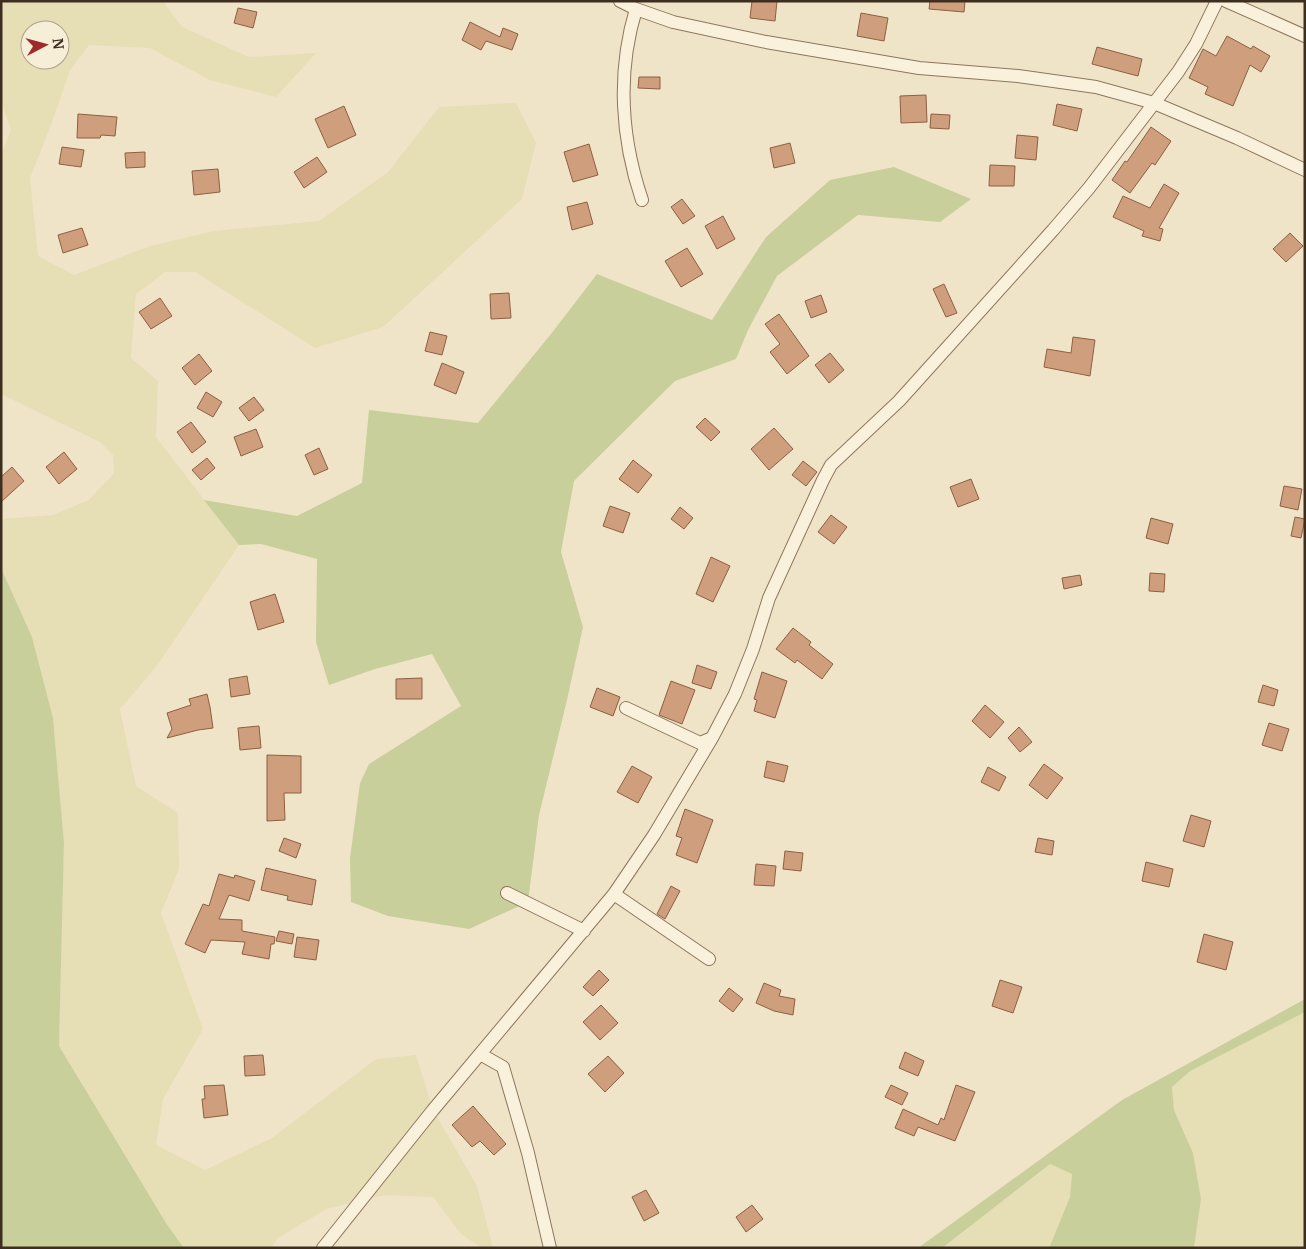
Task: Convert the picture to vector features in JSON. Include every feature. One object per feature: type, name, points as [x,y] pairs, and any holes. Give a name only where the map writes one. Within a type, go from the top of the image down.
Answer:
[{"type":"street","points":[[620,1],[636,9],[686,26],[766,42],[919,68],[1018,76],[1080,85],[1154,103],[1305,170]]},
{"type":"street","points":[[323,1248],[480,1054],[614,894],[654,835],[712,738],[735,694],[750,658],[769,598],[831,465],[899,401],[1089,188],[1178,72],[1196,44],[1217,1]]},
{"type":"street","points":[[1226,1],[1305,36]]},
{"type":"street","points":[[636,9],[629,32],[623,100],[633,174],[642,200]]},
{"type":"street","points":[[626,708],[700,743],[712,738]]},
{"type":"street","points":[[506,893],[584,930]]},
{"type":"street","points":[[614,894],[709,959]]},
{"type":"street","points":[[480,1054],[503,1067],[528,1153],[550,1248]]},
{"type":"shaded area","points":[[1,1],[163,1],[182,27],[249,57],[316,53],[276,97],[210,80],[150,48],[89,45],[70,70],[30,178],[38,256],[74,275],[150,246],[214,231],[319,221],[388,172],[439,107],[516,103],[536,143],[522,199],[383,327],[315,348],[195,272],[165,272],[136,294],[131,358],[158,381],[156,437],[239,545],[156,667],[120,709],[136,786],[178,813],[179,869],[161,913],[203,1029],[163,1099],[156,1145],[205,1170],[272,1138],[376,1059],[416,1055],[433,1110],[477,1186],[493,1248],[482,1248],[461,1234],[433,1197],[385,1195],[326,1209],[278,1238],[271,1248],[184,1248],[166,1223],[59,1046],[64,843],[53,718],[32,637],[1,568],[1,519],[53,515],[89,500],[114,473],[113,455],[100,442],[1,394],[1,154],[11,130],[1,100]]},
{"type":"shaded area","points":[[1305,1012],[1305,1248],[1194,1248],[1201,1199],[1193,1153],[1174,1110],[1172,1087],[1189,1071]]},
{"type":"shaded area","points":[[1050,1164],[1072,1174],[1070,1197],[1049,1248],[942,1248]]},
{"type":"green space","points":[[894,167],[971,199],[940,222],[858,215],[777,276],[748,330],[736,359],[675,381],[574,481],[561,552],[583,627],[539,815],[528,902],[469,929],[388,916],[351,902],[350,858],[360,783],[369,764],[461,706],[432,654],[375,669],[329,685],[316,642],[317,559],[261,544],[239,545],[204,500],[297,516],[362,483],[369,410],[478,423],[597,274],[712,320],[766,237],[830,180]]},
{"type":"green space","points":[[1,568],[32,637],[53,718],[64,843],[59,1046],[166,1223],[184,1248],[1,1248]]},
{"type":"green space","points":[[1305,999],[1305,1012],[1190,1071],[1172,1087],[1174,1110],[1193,1153],[1201,1199],[1194,1248],[1049,1248],[1070,1197],[1072,1174],[1050,1164],[942,1248],[918,1248],[1122,1100]]},
{"type":"building","points":[[752,1],[777,1],[775,21],[750,18]]},
{"type":"building","points":[[930,1],[965,1],[964,12],[929,9]]},
{"type":"building","points":[[238,8],[257,12],[253,28],[234,23]]},
{"type":"building","points":[[861,13],[888,18],[884,41],[857,36]]},
{"type":"building","points":[[470,22],[500,37],[503,28],[518,34],[512,50],[486,41],[481,50],[462,40]]},
{"type":"building","points":[[1227,36],[1251,49],[1253,46],[1270,56],[1261,72],[1250,65],[1233,106],[1205,94],[1208,87],[1189,78],[1203,49],[1216,56]]},
{"type":"building","points":[[1097,47],[1142,59],[1138,76],[1092,64]]},
{"type":"building","points":[[639,77],[660,77],[660,89],[638,88]]},
{"type":"building","points":[[926,95],[927,122],[901,123],[900,96]]},
{"type":"building","points":[[1057,104],[1082,109],[1077,131],[1053,125]]},
{"type":"building","points":[[344,106],[356,135],[328,148],[315,119]]},
{"type":"building","points":[[78,114],[117,117],[115,136],[101,135],[100,138],[77,138]]},
{"type":"building","points":[[931,114],[950,115],[949,129],[930,128]]},
{"type":"building","points":[[1151,127],[1171,141],[1155,165],[1152,163],[1130,193],[1112,180]]},
{"type":"building","points":[[1017,135],[1038,137],[1036,160],[1015,158]]},
{"type":"building","points":[[790,143],[795,163],[774,168],[770,148]]},
{"type":"building","points":[[589,144],[598,175],[573,182],[564,152]]},
{"type":"building","points":[[62,147],[84,150],[81,167],[59,164]]},
{"type":"building","points":[[145,152],[145,167],[126,168],[125,153]]},
{"type":"building","points":[[317,157],[327,172],[304,188],[294,172]]},
{"type":"building","points":[[990,165],[1015,166],[1014,186],[989,186]]},
{"type":"building","points":[[218,169],[220,192],[194,195],[192,171]]},
{"type":"building","points":[[1164,184],[1179,193],[1159,228],[1163,229],[1160,241],[1142,236],[1144,231],[1113,217],[1123,196],[1150,208]]},
{"type":"building","points":[[682,199],[695,216],[683,224],[671,207]]},
{"type":"building","points":[[587,202],[593,224],[572,230],[567,207]]},
{"type":"building","points":[[723,216],[735,239],[717,249],[705,226]]},
{"type":"building","points":[[82,228],[88,245],[63,253],[58,235]]},
{"type":"building","points":[[1290,233],[1303,246],[1286,262],[1273,249]]},
{"type":"building","points":[[687,248],[703,274],[681,287],[665,261]]},
{"type":"building","points":[[944,284],[957,313],[946,317],[933,289]]},
{"type":"building","points":[[509,293],[511,318],[491,319],[490,294]]},
{"type":"building","points":[[821,295],[827,312],[811,318],[805,301]]},
{"type":"building","points":[[160,298],[172,316],[151,329],[139,312]]},
{"type":"building","points":[[779,314],[809,356],[787,374],[770,352],[780,344],[765,324]]},
{"type":"building","points":[[430,332],[447,336],[442,355],[425,351]]},
{"type":"building","points":[[1073,337],[1095,340],[1090,376],[1044,367],[1047,349],[1071,353]]},
{"type":"building","points":[[830,353],[844,370],[829,383],[815,365]]},
{"type":"building","points":[[199,354],[212,371],[195,385],[182,368]]},
{"type":"building","points":[[442,363],[464,372],[456,394],[434,385]]},
{"type":"building","points":[[206,392],[222,402],[213,417],[197,408]]},
{"type":"building","points":[[254,397],[264,410],[249,421],[239,408]]},
{"type":"building","points":[[705,418],[720,432],[711,441],[696,427]]},
{"type":"building","points":[[191,422],[206,442],[192,453],[177,432]]},
{"type":"building","points":[[774,428],[793,449],[769,470],[751,449]]},
{"type":"building","points":[[256,429],[263,447],[241,456],[234,437]]},
{"type":"building","points":[[319,448],[328,469],[314,475],[305,455]]},
{"type":"building","points":[[64,452],[77,469],[59,484],[46,467]]},
{"type":"building","points":[[207,458],[215,468],[201,480],[192,470]]},
{"type":"building","points":[[633,460],[652,475],[638,493],[619,479]]},
{"type":"building","points":[[803,461],[817,472],[806,486],[792,475]]},
{"type":"building","points":[[12,467],[24,481],[1,502],[1,477]]},
{"type":"building","points":[[971,479],[979,499],[958,507],[950,487]]},
{"type":"building","points":[[1284,486],[1302,489],[1298,510],[1280,506]]},
{"type":"building","points":[[610,506],[630,513],[623,533],[603,526]]},
{"type":"building","points":[[680,507],[693,518],[684,529],[671,519]]},
{"type":"building","points":[[831,515],[847,527],[834,544],[818,532]]},
{"type":"building","points":[[1295,517],[1305,519],[1301,538],[1291,536]]},
{"type":"building","points":[[1151,518],[1173,524],[1168,544],[1146,538]]},
{"type":"building","points":[[711,557],[730,566],[713,602],[696,594]]},
{"type":"building","points":[[1150,573],[1165,574],[1164,592],[1149,591]]},
{"type":"building","points":[[1080,575],[1082,585],[1064,589],[1062,578]]},
{"type":"building","points":[[275,594],[284,622],[258,630],[250,602]]},
{"type":"building","points":[[793,628],[811,642],[809,645],[833,664],[822,679],[797,660],[795,663],[776,649]]},
{"type":"building","points":[[697,665],[717,672],[711,689],[692,683]]},
{"type":"building","points":[[762,672],[787,681],[775,718],[754,711],[757,700],[754,699]]},
{"type":"building","points":[[247,676],[250,694],[231,697],[229,679]]},
{"type":"building","points":[[422,678],[422,699],[396,699],[396,679]]},
{"type":"building","points":[[671,681],[695,690],[682,724],[659,715]]},
{"type":"building","points":[[1263,685],[1278,690],[1274,706],[1258,702]]},
{"type":"building","points":[[597,688],[620,697],[613,716],[590,707]]},
{"type":"building","points":[[207,694],[213,728],[167,738],[172,729],[167,713],[191,705],[189,699]]},
{"type":"building","points":[[985,705],[1004,722],[990,738],[972,721]]},
{"type":"building","points":[[1269,723],[1289,729],[1282,751],[1262,745]]},
{"type":"building","points":[[259,726],[261,748],[240,750],[238,728]]},
{"type":"building","points":[[1019,727],[1032,742],[1020,752],[1008,738]]},
{"type":"building","points":[[267,755],[301,756],[301,793],[284,793],[285,820],[267,821]]},
{"type":"building","points":[[767,761],[788,766],[784,782],[764,777]]},
{"type":"building","points":[[1044,764],[1063,778],[1047,799],[1029,785]]},
{"type":"building","points":[[632,766],[652,777],[638,803],[617,792]]},
{"type":"building","points":[[988,767],[1006,777],[999,791],[981,782]]},
{"type":"building","points":[[685,809],[713,820],[697,863],[676,855],[682,838],[676,836]]},
{"type":"building","points":[[1191,815],[1211,821],[1204,847],[1183,841]]},
{"type":"building","points":[[284,838],[301,844],[296,858],[279,851]]},
{"type":"building","points":[[1038,838],[1054,841],[1052,855],[1035,852]]},
{"type":"building","points":[[785,851],[803,853],[801,871],[783,869]]},
{"type":"building","points":[[1146,862],[1173,869],[1169,887],[1142,881]]},
{"type":"building","points":[[756,864],[776,866],[774,886],[754,885]]},
{"type":"building","points":[[266,868],[316,880],[312,905],[287,900],[288,896],[261,890]]},
{"type":"building","points":[[219,874],[234,878],[235,875],[255,881],[249,901],[229,895],[219,919],[242,920],[242,931],[275,937],[274,944],[271,944],[269,959],[242,954],[245,942],[211,940],[205,953],[185,944],[203,904],[209,906]]},
{"type":"building","points":[[671,886],[680,891],[665,919],[657,914]]},
{"type":"building","points":[[279,931],[294,934],[292,944],[276,941]]},
{"type":"building","points":[[1204,934],[1233,942],[1226,970],[1197,962]]},
{"type":"building","points":[[297,937],[319,940],[316,960],[294,957]]},
{"type":"building","points":[[599,970],[609,980],[593,996],[583,987]]},
{"type":"building","points":[[1000,980],[1022,987],[1013,1013],[992,1006]]},
{"type":"building","points":[[764,983],[781,990],[779,996],[795,999],[793,1015],[774,1011],[756,1003]]},
{"type":"building","points":[[729,988],[743,999],[733,1012],[719,1001]]},
{"type":"building","points":[[601,1005],[618,1023],[600,1040],[583,1022]]},
{"type":"building","points":[[905,1052],[924,1061],[918,1076],[899,1068]]},
{"type":"building","points":[[263,1055],[265,1075],[245,1076],[244,1056]]},
{"type":"building","points":[[608,1056],[624,1073],[605,1092],[588,1074]]},
{"type":"building","points":[[224,1085],[228,1115],[204,1118],[202,1099],[205,1099],[204,1086]]},
{"type":"building","points":[[891,1085],[908,1093],[902,1105],[885,1097]]},
{"type":"building","points":[[956,1085],[975,1092],[955,1141],[918,1127],[914,1136],[895,1128],[903,1109],[938,1125],[941,1118],[944,1120]]},
{"type":"building","points":[[473,1106],[506,1144],[494,1155],[480,1141],[472,1147],[452,1125]]},
{"type":"building","points":[[646,1190],[659,1213],[644,1221],[632,1197]]},
{"type":"building","points":[[752,1205],[763,1219],[746,1232],[736,1217]]}]
